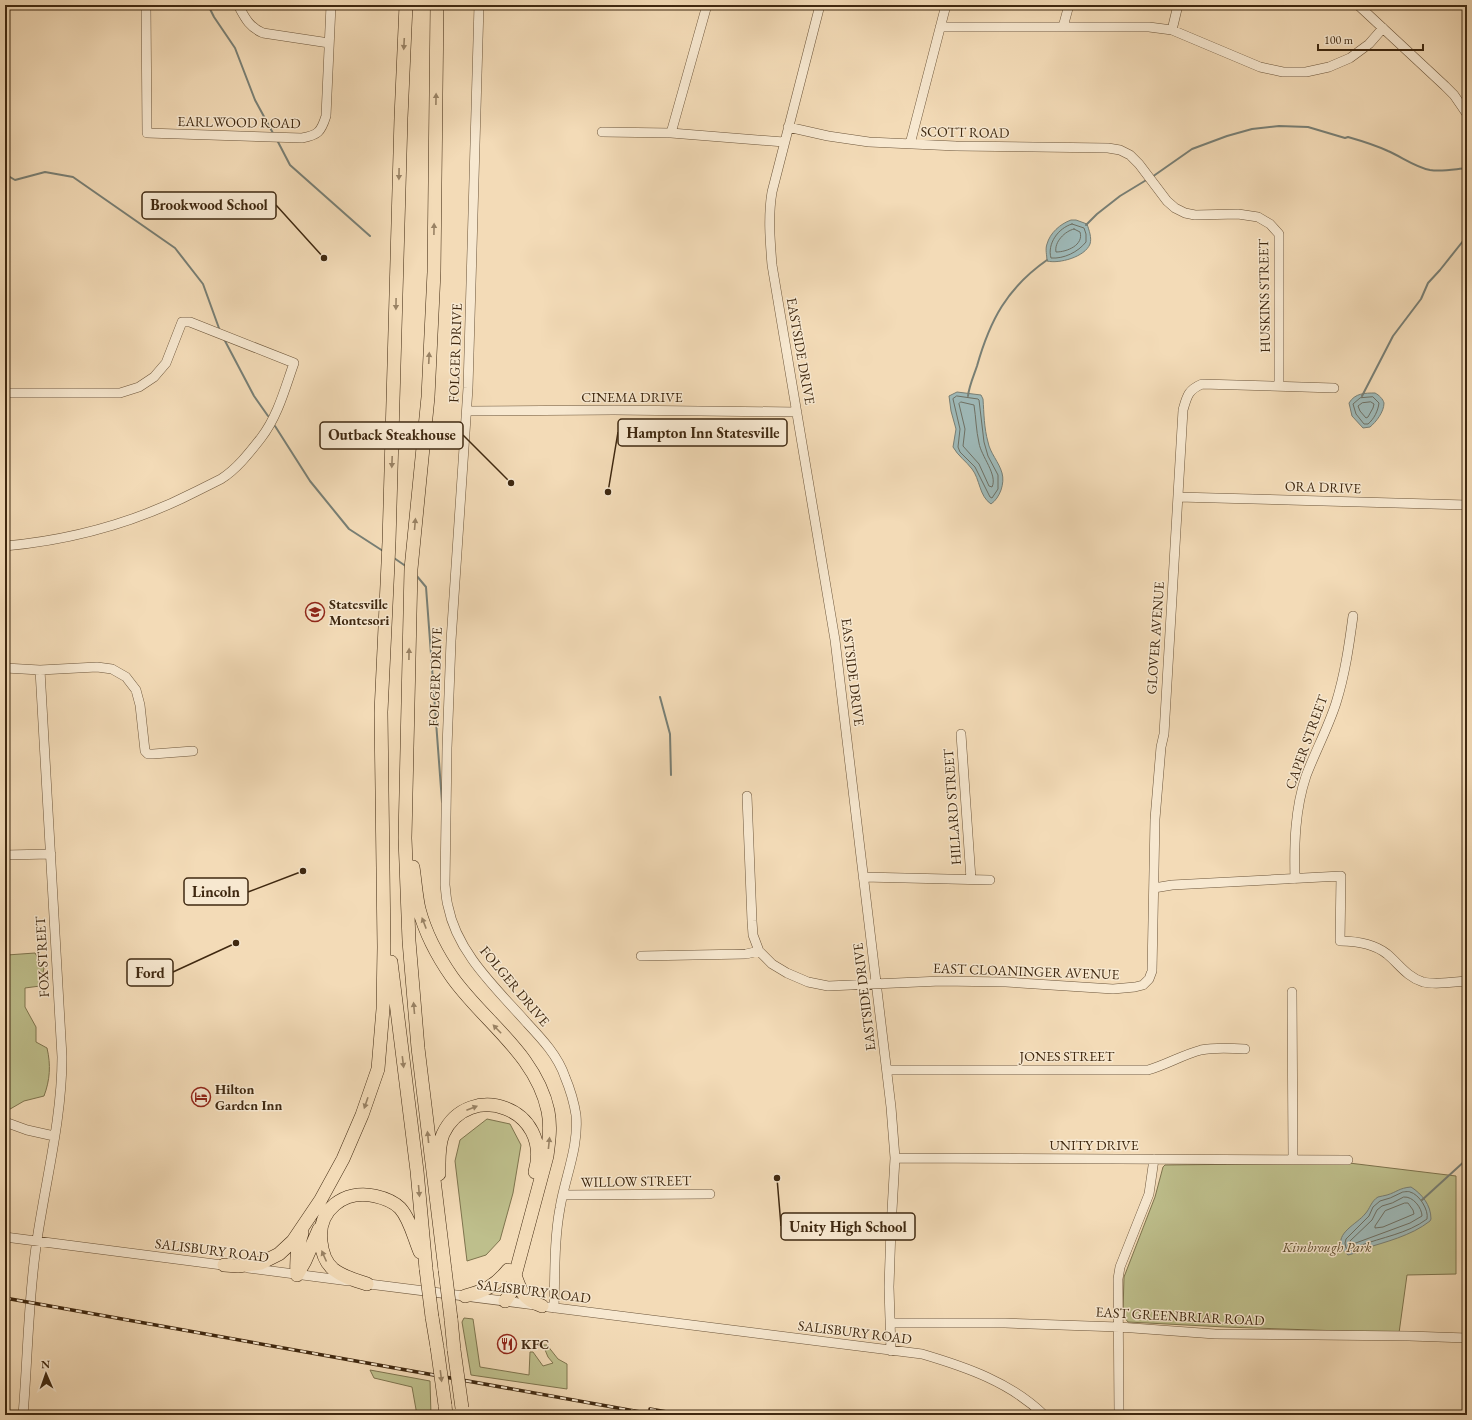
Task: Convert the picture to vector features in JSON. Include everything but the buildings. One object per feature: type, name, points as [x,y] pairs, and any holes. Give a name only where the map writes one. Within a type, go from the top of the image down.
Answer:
[{"type":"highway","points":[[224,1265],[238,1266],[261,1263],[279,1254],[293,1241],[320,1201],[343,1159],[362,1115],[378,1069],[383,1009],[381,712],[389,542],[401,118],[406,5]]},
{"type":"highway","points":[[437,5],[434,272],[428,397],[411,569],[405,838],[409,941],[418,1055],[462,1412]]},
{"type":"highway","points":[[409,675],[413,859],[419,909],[432,944],[451,976],[475,1006],[505,1037],[532,1070],[542,1090],[548,1111],[550,1134],[547,1156],[512,1272],[493,1286],[465,1296]]},
{"type":"highway","points":[[383,884],[395,1006],[417,1171],[426,1269],[445,1410]]},
{"type":"highway","points":[[441,1245],[439,1150],[443,1135],[452,1121],[464,1111],[479,1106],[495,1105],[510,1110],[523,1119],[533,1132],[538,1148],[538,1156],[512,1272],[510,1294],[505,1301]]},
{"type":"highway","points":[[297,1275],[328,1211],[338,1201],[368,1195],[385,1198],[399,1208],[409,1222],[426,1269]]},
{"type":"highway","points":[[322,1223],[320,1232],[321,1245],[326,1261],[334,1269],[349,1279],[367,1284]]},
{"type":"highway","points":[[297,1275],[296,1259],[304,1225]]},
{"type":"highway","points":[[512,1272],[520,1290],[530,1301],[548,1307]]},
{"type":"street","name":"EARLWOOD ROAD","points":[[146,5],[147,133],[302,138],[314,136],[323,128],[326,116],[331,5]]},
{"type":"street","points":[[238,5],[254,29],[263,33],[330,43]]},
{"type":"street","name":"FOLGER DRIVE","points":[[479,5],[467,411],[451,641],[447,748],[445,885],[448,907],[453,924],[464,947],[485,975],[548,1047],[558,1061],[565,1076],[576,1115],[576,1133],[572,1160],[560,1208],[548,1307]]},
{"type":"street","points":[[671,134],[707,5]]},
{"type":"street","name":"EASTSIDE DRIVE","points":[[820,5],[772,192],[769,207],[770,236],[772,265],[835,640],[877,983],[895,1158],[889,1287],[891,1351]]},
{"type":"street","points":[[910,144],[946,5]]},
{"type":"street","points":[[1063,27],[1069,5]]},
{"type":"street","points":[[1172,30],[1178,5]]},
{"type":"street","points":[[1358,5],[1445,86],[1454,95],[1467,114]]},
{"type":"street","points":[[940,27],[1149,27],[1172,30],[1260,67],[1283,72],[1306,72],[1329,67],[1350,58],[1369,44],[1383,28]]},
{"type":"street","name":"SCOTT ROAD","points":[[788,127],[828,136],[862,141],[910,144],[1108,148],[1125,152],[1139,164]]},
{"type":"street","points":[[602,132],[671,134],[784,142]]},
{"type":"street","name":"HUSKINS STREET","points":[[1139,164],[1167,201],[1175,208],[1185,213],[1195,215],[1238,214],[1258,217],[1270,224],[1278,234],[1279,386]]},
{"type":"street","points":[[5,393],[120,393],[139,386],[154,377],[166,363],[182,322],[190,322],[294,363],[278,410],[262,436],[243,460],[222,478],[175,502],[129,520],[81,534],[32,543],[5,546]]},
{"type":"street","name":"GLOVER AVENUE","points":[[1154,888],[1155,819],[1161,746],[1164,734],[1183,410],[1186,398],[1190,392],[1202,384],[1279,386]]},
{"type":"street","points":[[1279,386],[1334,388]]},
{"type":"street","name":"CINEMA DRIVE","points":[[467,411],[614,410],[797,412]]},
{"type":"street","name":"ORA DRIVE","points":[[1178,497],[1467,505]]},
{"type":"street","name":"CAPER STREET","points":[[1295,879],[1294,845],[1298,811],[1306,778],[1336,704],[1347,661],[1353,616]]},
{"type":"street","points":[[5,668],[40,670],[97,667],[112,669],[126,677],[136,690],[140,705],[146,751],[148,754],[193,751]]},
{"type":"street","name":"FOX STREET","points":[[23,1415],[31,1299],[37,1241],[62,1082],[40,670]]},
{"type":"street","name":"HILLARD STREET","points":[[961,734],[971,880]]},
{"type":"street","points":[[641,956],[746,954],[759,951],[753,935],[747,796]]},
{"type":"street","points":[[5,855],[51,854]]},
{"type":"street","points":[[1154,888],[1172,885],[1341,876],[1340,941],[1356,941],[1372,946],[1386,954],[1409,976],[1424,982],[1467,981]]},
{"type":"street","points":[[863,877],[990,880]]},
{"type":"street","name":"EAST CLOANINGER AVENUE","points":[[759,951],[772,964],[787,973],[808,982],[828,986],[941,981],[1006,982],[1113,989],[1134,987],[1143,984],[1149,979],[1152,971],[1154,888]]},
{"type":"street","points":[[1292,992],[1293,1160]]},
{"type":"street","name":"JONES STREET","points":[[886,1070],[1148,1070],[1187,1054],[1201,1050],[1214,1048],[1244,1049]]},
{"type":"street","points":[[5,1122],[27,1130],[54,1136]]},
{"type":"street","name":"UNITY DRIVE","points":[[895,1158],[1348,1160]]},
{"type":"street","points":[[1119,1415],[1118,1279],[1120,1267],[1149,1194],[1154,1159]]},
{"type":"street","name":"WILLOW STREET","points":[[563,1195],[710,1194]]},
{"type":"street","name":"SALISBURY ROAD","points":[[5,1237],[922,1354],[957,1364],[985,1375],[1014,1392],[1044,1415]]},
{"type":"street","name":"EAST GREENBRIAR ROAD","points":[[891,1323],[1005,1323],[1119,1327],[1214,1334],[1467,1338]]},
{"type":"green space","points":[[35,953],[44,968],[40,986],[25,988],[25,1007],[36,1027],[36,1042],[47,1048],[49,1060],[48,1084],[44,1096],[24,1101],[5,1112],[5,954]]},
{"type":"green space","points":[[487,1119],[510,1124],[521,1145],[513,1193],[500,1240],[486,1255],[467,1261],[455,1161],[460,1140]]},
{"type":"green space","name":"Kimbrough Park","points":[[1349,1163],[1456,1176],[1456,1274],[1407,1275],[1399,1333],[1128,1322],[1124,1317],[1124,1277],[1155,1197],[1163,1167],[1165,1165]]},
{"type":"green space","points":[[464,1318],[473,1319],[480,1367],[529,1375],[530,1352],[533,1352],[543,1366],[553,1363],[548,1357],[543,1345],[547,1345],[558,1359],[567,1364],[567,1389],[471,1375],[462,1322]]},
{"type":"green space","points":[[370,1370],[430,1381],[431,1415],[417,1415],[412,1387],[374,1378]]},
{"type":"water","points":[[1071,220],[1076,220],[1087,224],[1091,242],[1090,244],[1083,253],[1077,256],[1065,260],[1052,262],[1047,261],[1046,246],[1050,236],[1059,226]]},
{"type":"water","points":[[957,392],[981,395],[983,399],[988,442],[1001,469],[1003,477],[999,494],[991,504],[984,497],[975,473],[953,447],[956,429],[949,396]]},
{"type":"water","points":[[1375,393],[1381,397],[1384,403],[1383,410],[1370,427],[1363,428],[1352,416],[1349,403],[1357,395]]},
{"type":"water","points":[[1411,1187],[1419,1193],[1428,1205],[1431,1214],[1430,1221],[1415,1231],[1350,1255],[1342,1249],[1341,1243],[1344,1233],[1365,1214],[1378,1197]]},
{"type":"waterway","points":[[208,5],[214,17],[235,48],[255,100],[274,135]]},
{"type":"waterway","points":[[1152,177],[1192,149],[1227,136],[1252,129],[1279,126],[1308,127],[1345,138],[1348,137],[1393,153],[1424,169],[1444,171],[1467,168]]},
{"type":"waterway","points":[[277,140],[290,165],[370,236]]},
{"type":"waterway","points":[[5,174],[15,180],[45,172],[73,177],[175,248],[203,284],[220,331]]},
{"type":"waterway","points":[[1086,225],[1097,214],[1120,196],[1148,179]]},
{"type":"waterway","points":[[1362,396],[1393,336],[1421,299],[1428,283],[1467,236]]},
{"type":"waterway","points":[[968,396],[970,384],[982,349],[994,320],[1002,306],[1021,282],[1047,260]]},
{"type":"waterway","points":[[224,339],[254,396],[268,416]]},
{"type":"waterway","points":[[275,426],[310,481],[349,529],[383,551]]},
{"type":"waterway","points":[[394,558],[407,567]]},
{"type":"waterway","points":[[416,575],[426,587],[442,802]]},
{"type":"waterway","points":[[660,697],[670,734],[671,775]]},
{"type":"waterway","points":[[1422,1200],[1467,1159]]},
{"type":"railway","points":[[5,1298],[657,1415]]},
{"type":"railway","points":[[650,1409],[684,1415]]},
{"type":"place","name":"Brookwood School","points":[[324,258]]},
{"type":"place","name":"Outback Steakhouse","points":[[511,483]]},
{"type":"place","name":"Hampton Inn Statesville","points":[[608,492]]},
{"type":"place","name":"Statesville Montesori","points":[[315,612]]},
{"type":"place","name":"Lincoln","points":[[303,871]]},
{"type":"place","name":"Ford","points":[[236,943]]},
{"type":"place","name":"Hilton Garden Inn","points":[[201,1097]]},
{"type":"place","name":"Unity High School","points":[[777,1178]]},
{"type":"place","name":"KFC","points":[[507,1344]]}]
